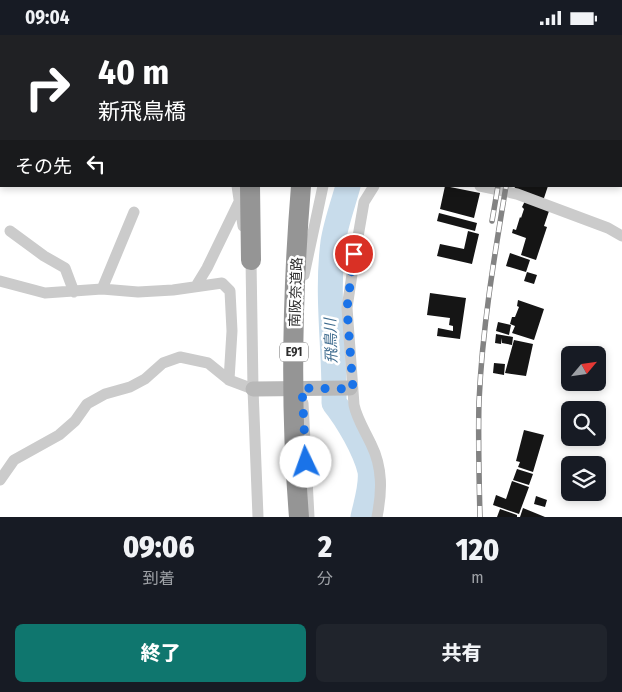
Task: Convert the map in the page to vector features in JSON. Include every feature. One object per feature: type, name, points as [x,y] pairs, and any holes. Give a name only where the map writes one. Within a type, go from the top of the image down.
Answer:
[{"type":"highway","name":"南阪奈道路","points":[[290,517],[286,379],[288,271],[293,187]]},
{"type":"highway","name":"南阪奈道路","points":[[299,517],[293,379],[301,187]]},
{"type":"highway","points":[[245,194],[251,260]]},
{"type":"street","points":[[309,517],[308,388],[304,270],[323,187]]},
{"type":"street","points":[[373,187],[364,202],[354,254],[347,308],[351,388],[357,416],[372,446],[381,471],[381,499],[377,517]]},
{"type":"street","points":[[485,187],[517,194],[608,228],[622,236]]},
{"type":"street","points":[[196,286],[245,194]]},
{"type":"street","points":[[245,194],[246,250],[252,312]]},
{"type":"street","points":[[102,289],[134,212]]},
{"type":"street","points":[[10,231],[44,256],[65,268],[74,292]]},
{"type":"street","points":[[251,260],[255,476],[258,517]]},
{"type":"street","points":[[0,281],[45,293],[102,289],[138,292],[173,290],[222,283],[230,291],[232,331],[229,381]]},
{"type":"street","points":[[0,480],[14,460],[59,435],[75,421],[87,404],[106,394],[130,387],[145,379],[163,363],[180,357],[208,363],[229,381],[253,389],[351,388]]},
{"type":"building","points":[[445,187],[480,193],[474,218],[440,209]]},
{"type":"building","points":[[515,187],[548,187],[543,201],[514,191]]},
{"type":"building","points":[[525,201],[549,211],[544,226],[547,227],[536,260],[521,255],[526,238],[512,233],[513,229],[516,230],[521,218],[524,209],[522,207]]},
{"type":"building","points":[[439,213],[477,223],[475,231],[437,221]]},
{"type":"building","points":[[468,231],[479,234],[472,264],[437,256],[440,244],[464,249]]},
{"type":"building","points":[[510,253],[530,260],[526,272],[506,266]]},
{"type":"building","points":[[527,272],[537,275],[534,284],[524,281]]},
{"type":"building","points":[[430,293],[466,298],[460,339],[437,336],[438,328],[453,331],[453,326],[449,325],[450,318],[427,315]]},
{"type":"building","points":[[518,300],[544,309],[534,340],[512,333],[515,326],[510,324],[512,317],[515,317],[519,307],[517,306]]},
{"type":"building","points":[[498,322],[511,325],[509,335],[496,331]]},
{"type":"building","points":[[496,334],[513,337],[512,345],[502,343],[502,338],[501,344],[495,343]]},
{"type":"building","points":[[514,340],[533,344],[526,376],[505,373]]},
{"type":"building","points":[[494,363],[505,364],[504,375],[493,373]]},
{"type":"building","points":[[524,430],[544,435],[533,472],[518,467],[520,462],[516,461]]},
{"type":"building","points":[[517,469],[533,474],[529,485],[513,480]]},
{"type":"building","points":[[512,481],[529,487],[519,514],[493,505],[496,495],[506,499]]},
{"type":"building","points":[[536,496],[547,500],[545,507],[534,504]]},
{"type":"building","points":[[523,508],[545,517],[520,517]]},
{"type":"building","points":[[500,509],[517,515],[517,517],[497,517]]},
{"type":"waterway","name":"飛鳥川","points":[[348,187],[334,235],[331,262],[334,403],[355,435],[370,471],[369,488],[363,517]]},
{"type":"railway","points":[[492,221],[498,187]]},
{"type":"railway","points":[[480,517],[479,402],[483,348],[489,294],[506,187]]},
{"type":"route","points":[[306,462],[302,388],[353,389],[347,308],[354,254]]}]
